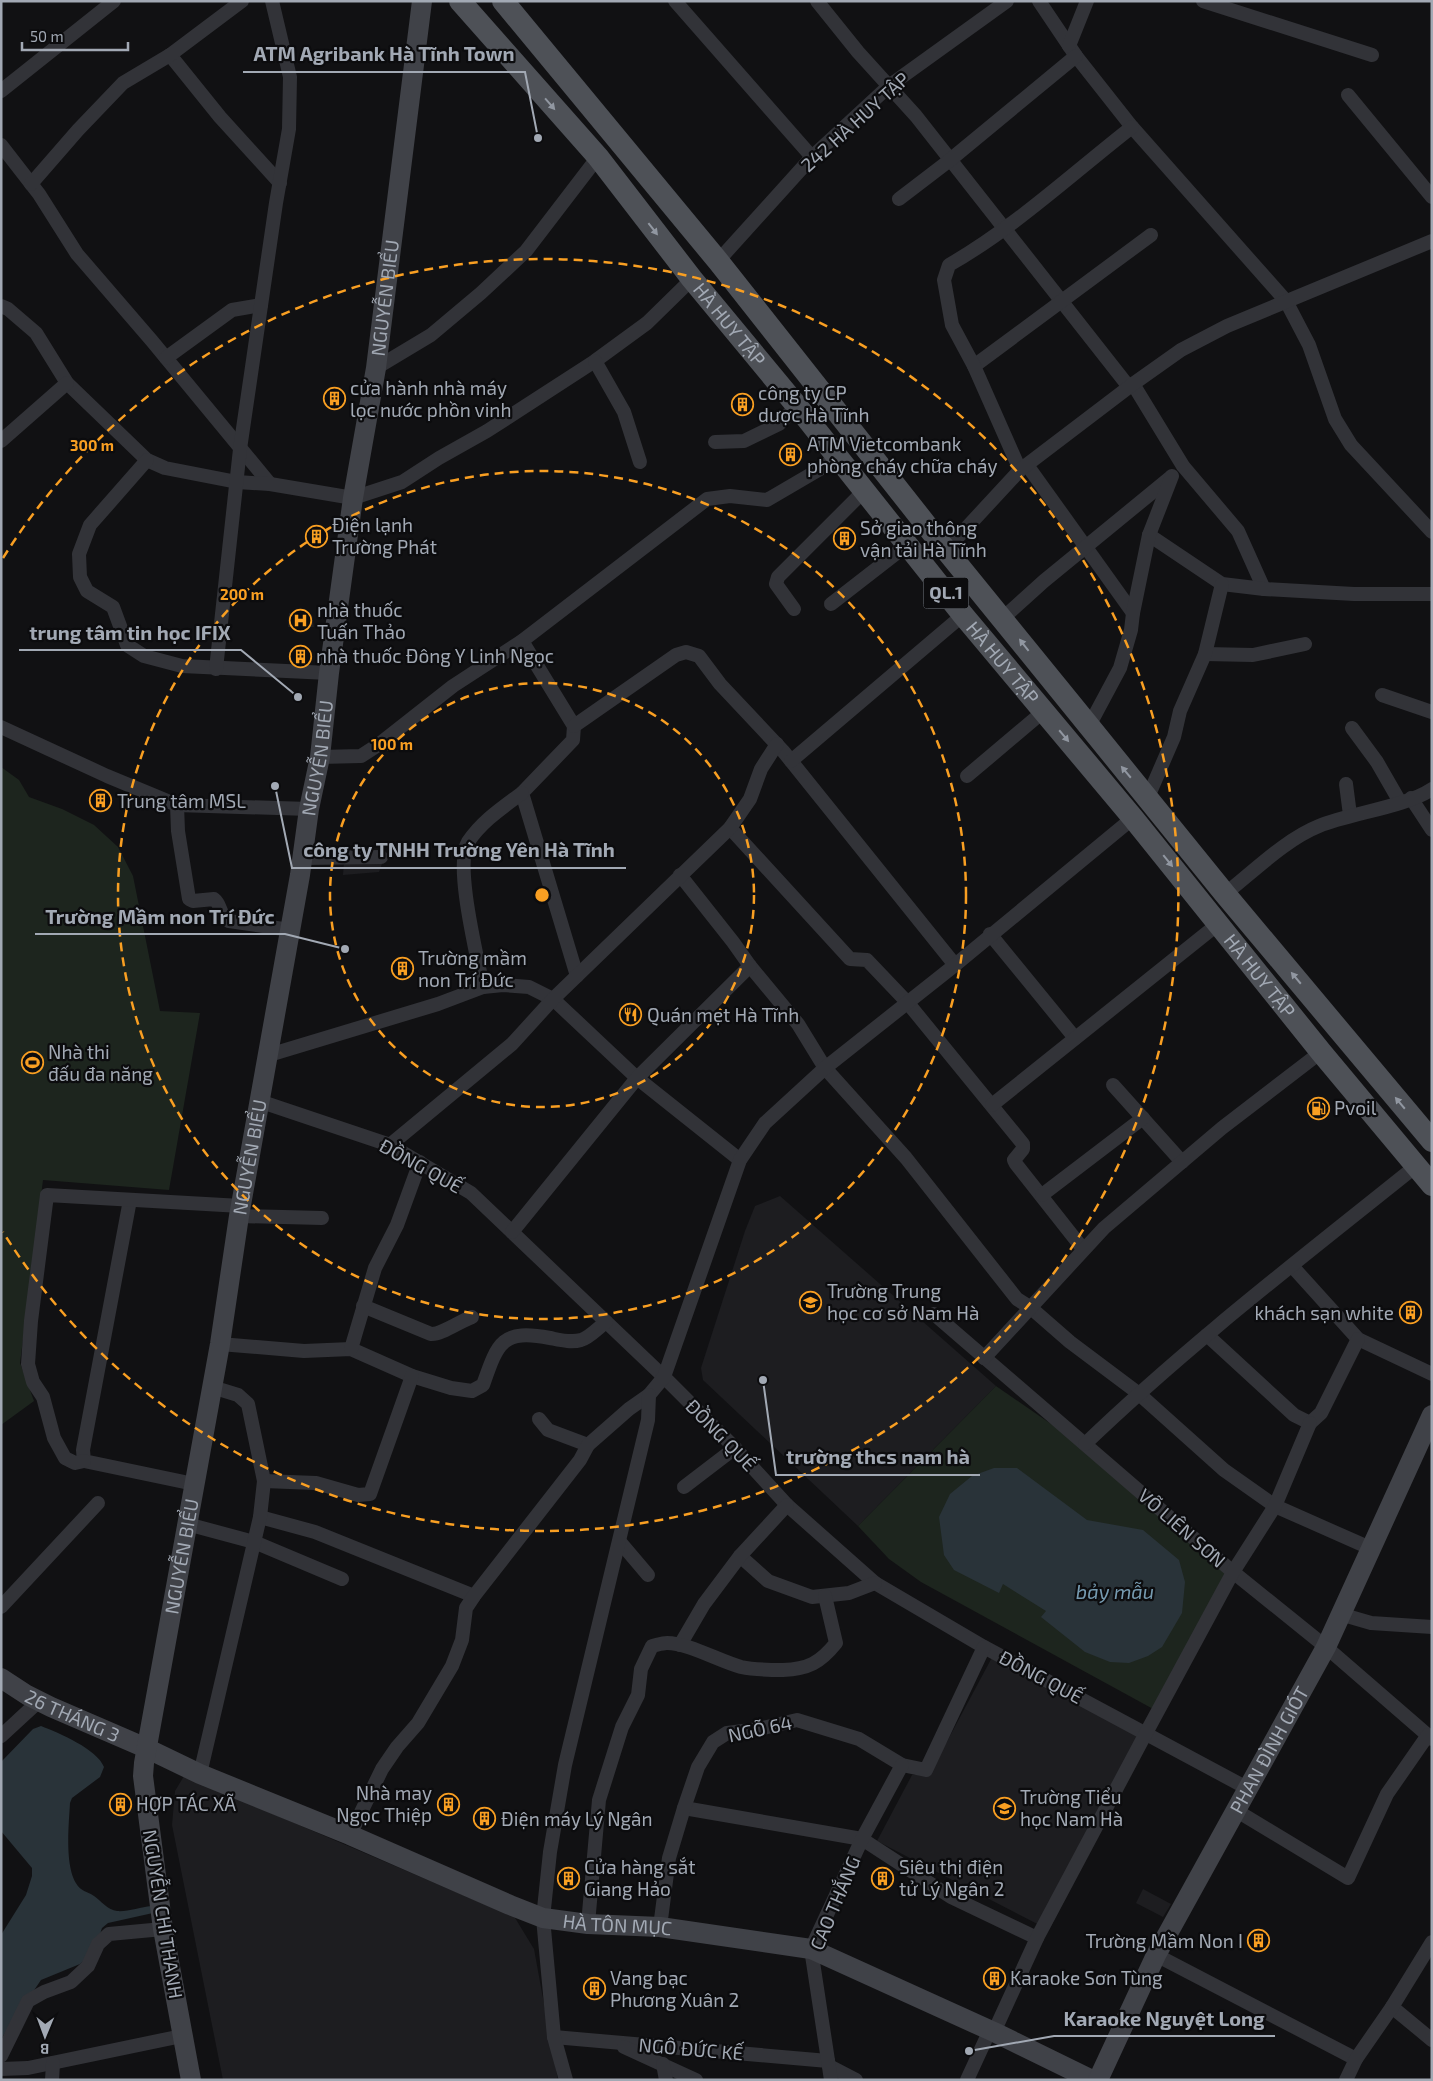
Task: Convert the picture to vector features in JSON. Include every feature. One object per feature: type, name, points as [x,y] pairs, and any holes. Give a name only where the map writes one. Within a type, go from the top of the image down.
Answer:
[{"type":"main road","name":"HÀ HUY TẬP","points":[[460,1],[598,158],[692,279],[797,406],[963,615],[1133,818],[1321,1052],[1432,1185]]},
{"type":"main road","name":"HÀ HUY TẬP","points":[[503,1],[718,261],[946,550],[1225,894],[1432,1140]]},
{"type":"main road","points":[[1133,818],[1148,797]]},
{"type":"street","points":[[1,92],[114,1]]},
{"type":"street","points":[[32,184],[78,130],[123,83],[170,55],[242,1]]},
{"type":"street","points":[[216,669],[240,449],[289,129],[290,77],[272,1]]},
{"type":"street","name":"NGUYỄN BIỂU","points":[[146,1748],[220,1344],[240,1211],[269,1055],[309,809],[320,757],[329,673],[353,498],[376,368],[422,1]]},
{"type":"street","points":[[675,1],[812,158]]},
{"type":"street","points":[[817,1],[858,52],[916,116],[1131,385],[1183,466],[1238,531],[1264,589]]},
{"type":"street","name":"242 HÀ HUY TẬP","points":[[718,261],[812,158],[889,86],[1007,1]]},
{"type":"street","points":[[1039,1],[1073,51],[1132,127],[1286,301],[1309,345],[1335,419],[1351,445],[1432,532]]},
{"type":"street","points":[[899,199],[950,160],[1073,51],[1087,1]]},
{"type":"street","points":[[1203,1],[1372,55]]},
{"type":"street","points":[[170,55],[220,117],[280,183]]},
{"type":"street","points":[[1348,95],[1432,197]]},
{"type":"street","points":[[1132,127],[1005,228],[949,265],[944,280],[952,325],[1023,467],[1086,547],[1132,612]]},
{"type":"street","points":[[1,145],[32,184],[77,254],[270,484]]},
{"type":"street","points":[[376,368],[431,335],[482,293],[526,251],[598,158]]},
{"type":"street","points":[[974,366],[1151,235]]},
{"type":"street","points":[[946,550],[1023,467],[1131,385],[1181,350],[1227,326],[1432,241]]},
{"type":"street","points":[[1,306],[36,333],[67,383],[147,460],[165,468],[237,482],[270,484],[353,498],[402,482],[439,458],[487,431],[595,361],[647,323],[692,279]]},
{"type":"street","points":[[166,358],[232,310],[261,305]]},
{"type":"street","points":[[595,361],[624,412],[640,462]]},
{"type":"street","points":[[1,441],[67,383]]},
{"type":"street","points":[[715,442],[744,441],[779,424],[797,406]]},
{"type":"street","points":[[320,757],[361,756],[378,745],[453,686],[522,641],[707,499],[730,496],[767,500],[836,457]]},
{"type":"street","points":[[147,460],[90,525],[79,554],[80,577],[87,591],[113,607],[127,645],[144,656],[182,666],[329,673]]},
{"type":"street","points":[[1003,618],[1183,466]]},
{"type":"street","points":[[1089,726],[1120,668],[1131,630],[1132,612],[1149,535],[1172,476]]},
{"type":"street","points":[[794,609],[776,584],[778,577],[864,491]]},
{"type":"street","points":[[1149,535],[1222,584],[1264,589],[1354,594],[1432,594]]},
{"type":"street","points":[[831,604],[907,545]]},
{"type":"street","points":[[1148,797],[1174,737],[1180,711],[1205,654],[1222,584]]},
{"type":"street","points":[[791,761],[963,615]]},
{"type":"street","points":[[484,987],[465,900],[467,844],[488,818],[522,793],[573,740],[574,726],[522,641]]},
{"type":"street","points":[[1205,654],[1253,656],[1305,644]]},
{"type":"street","points":[[574,726],[676,655],[686,652],[699,656],[720,684],[777,744],[955,964]]},
{"type":"street","points":[[1382,695],[1432,712]]},
{"type":"street","points":[[967,776],[1044,711]]},
{"type":"street","points":[[1,727],[107,776],[177,805],[309,809]]},
{"type":"street","points":[[1352,728],[1406,800],[1432,830]]},
{"type":"street","points":[[390,1145],[512,1044],[553,999],[730,828],[750,799],[761,769],[777,744]]},
{"type":"street","points":[[1346,784],[1350,815]]},
{"type":"street","points":[[1225,894],[1288,843],[1316,827],[1350,815],[1406,800],[1432,788]]},
{"type":"street","points":[[522,793],[577,976]]},
{"type":"street","points":[[177,805],[178,831],[189,899],[193,901],[214,898],[217,900],[222,916],[228,921],[290,930]]},
{"type":"street","points":[[350,1835],[382,1769],[397,1747],[418,1723],[452,1666],[462,1640],[466,1608],[474,1596],[580,1460],[588,1445],[629,1409],[649,1395],[664,1377],[740,1160],[765,1124],[825,1068],[1133,818]]},
{"type":"street","points":[[730,828],[850,959],[867,960],[907,1002],[1023,1144],[1023,1149],[1014,1160],[1016,1164],[1083,1250]]},
{"type":"street","points":[[302,858],[381,856]]},
{"type":"street","points":[[680,875],[750,966],[798,1024],[825,1068],[906,1158],[1016,1299],[1031,1308],[1070,1342],[1138,1393],[1224,1470],[1275,1506],[1370,1548]]},
{"type":"street","points":[[992,1105],[1218,924]]},
{"type":"street","points":[[990,934],[1075,1038]]},
{"type":"street","points":[[512,1232],[637,1078],[750,966]]},
{"type":"street","points":[[269,1055],[438,1004],[484,987],[503,985],[529,987],[553,999],[637,1078],[740,1160]]},
{"type":"street","points":[[984,1358],[1104,1228],[1222,1128],[1321,1052]]},
{"type":"street","points":[[1113,1085],[1182,1162]]},
{"type":"street","name":"ĐỒNG QUẾ","points":[[259,1101],[390,1145],[471,1193],[664,1377],[735,1448],[787,1505],[875,1583],[984,1646],[1247,1788]]},
{"type":"street","points":[[1042,1195],[1143,1118]]},
{"type":"street","points":[[351,1349],[375,1268],[398,1225],[420,1162]]},
{"type":"street","points":[[1085,1444],[1138,1393],[1207,1335],[1416,1166]]},
{"type":"street","points":[[194,1484],[84,1461],[75,1462],[65,1458],[54,1438],[43,1397],[33,1382],[28,1364],[31,1321],[47,1195],[130,1200],[322,1218]]},
{"type":"street","points":[[84,1461],[83,1450],[130,1200]]},
{"type":"street","points":[[1292,1266],[1358,1339],[1432,1374]]},
{"type":"street","points":[[363,1306],[437,1335],[459,1321],[472,1317]]},
{"type":"street","name":"VÕ LIÊN SƠN","points":[[934,1314],[1233,1572],[1326,1647],[1430,1737]]},
{"type":"street","points":[[220,1344],[304,1351],[351,1349],[412,1376],[451,1388],[472,1390],[483,1385],[490,1363],[501,1344],[509,1337],[519,1335],[571,1341],[582,1340],[606,1322]]},
{"type":"street","points":[[1207,1335],[1294,1415],[1310,1423]]},
{"type":"street","points":[[967,2080],[1037,1938],[1146,1733],[1233,1572],[1275,1506],[1310,1423],[1321,1413],[1358,1339]]},
{"type":"street","points":[[264,1481],[316,1483],[358,1495],[370,1494],[412,1376]]},
{"type":"street","points":[[200,1774],[260,1517],[264,1481],[248,1404],[238,1395],[212,1387]]},
{"type":"street","points":[[566,2080],[554,2037],[543,1918],[550,1852],[564,1765],[620,1542],[648,1420],[649,1395]]},
{"type":"street","name":"PHAN ĐÌNH GIÓT","points":[[1098,2080],[1156,1955],[1326,1647],[1432,1415]]},
{"type":"street","points":[[539,1419],[548,1430],[588,1445]]},
{"type":"street","points":[[684,1487],[735,1448]]},
{"type":"street","points":[[1,1607],[98,1503]]},
{"type":"street","points":[[680,1645],[704,1604],[740,1556],[787,1505]]},
{"type":"street","points":[[260,1517],[314,1532],[474,1596]]},
{"type":"street","points":[[187,1524],[254,1542],[342,1579]]},
{"type":"street","points":[[620,1542],[648,1575]]},
{"type":"street","points":[[740,1556],[768,1581],[812,1597],[849,1593],[875,1583]]},
{"type":"street","points":[[588,1924],[599,1800],[622,1727],[638,1695],[641,1669],[652,1646],[667,1643],[680,1645],[749,1668],[763,1670],[809,1667],[826,1655],[836,1643],[825,1596]]},
{"type":"street","points":[[1340,1614],[1372,1623],[1432,1627]]},
{"type":"street","points":[[902,1765],[926,1770],[984,1646]]},
{"type":"street","name":"26 THÁNG 3","points":[[1,1678],[39,1701],[146,1748]]},
{"type":"street","points":[[1,1736],[39,1701]]},
{"type":"street","name":"NGÕ 64","points":[[660,1927],[670,1858],[684,1808],[698,1767],[713,1742],[727,1733],[758,1729],[797,1720],[859,1739],[902,1765]]},
{"type":"street","points":[[1237,1811],[1348,1878],[1387,1794],[1430,1737]]},
{"type":"street","name":"HÀ TÔN MỤC","points":[[146,1748],[200,1774],[350,1835],[543,1918],[588,1924],[660,1927],[811,1950],[992,2031],[1092,2080]]},
{"type":"street","name":"NGUYỄN CHÍ THANH","points":[[146,1748],[143,1776],[163,1929],[191,2080]]},
{"type":"street","name":"CAO THẮNG","points":[[829,2069],[811,1950],[862,1839],[902,1765]]},
{"type":"street","points":[[684,1808],[862,1839],[951,1897],[1037,1938]]},
{"type":"street","points":[[1,2056],[28,2001],[44,1992],[71,1982],[88,1966],[98,1944],[109,1934],[163,1929]]},
{"type":"street","points":[[1346,2080],[1356,2059],[1392,2007],[1432,1942]]},
{"type":"street","points":[[1156,1955],[1356,2059]]},
{"type":"street","points":[[1392,2007],[1432,2040]]},
{"type":"street","points":[[1,2069],[28,2068],[182,2036]]},
{"type":"street","name":"NGÔ ĐỨC KẾ","points":[[554,2037],[614,2042],[829,2069]]},
{"type":"street","points":[[614,2042],[696,2080]]},
{"type":"street","points":[[52,2080],[53,2063]]},
{"type":"street","points":[[663,2064],[666,2080]]},
{"type":"street","points":[[829,2069],[856,2080]]},
{"type":"shaded area","name":"nhà thuốc Tuấn Thảo","points":[[289,613],[312,615],[314,627],[288,627]]},
{"type":"shaded area","points":[[1,767],[19,780],[29,797],[62,809],[94,825],[118,847],[133,876],[160,1011],[200,1013],[169,1190],[43,1180],[20,1363],[34,1401],[1,1425]]},
{"type":"shaded area","points":[[383,861],[379,872],[343,875],[344,862]]},
{"type":"shaded area","name":"Trường Trung học cơ sở Nam Hà","points":[[780,1196],[996,1386],[858,1526],[703,1380],[701,1368],[745,1231],[755,1206]]},
{"type":"shaded area","points":[[996,1386],[1103,1460],[1230,1563],[1155,1710],[921,1582],[889,1559],[858,1526]]},
{"type":"shaded area","name":"Trường Tiểu học Nam Hà","points":[[996,1650],[1152,1733],[1049,1930],[877,1841],[912,1775],[929,1775]]},
{"type":"shaded area","points":[[184,1776],[498,1910],[509,1908],[534,1949],[558,2080],[223,2080],[172,1825],[175,1791]]},
{"type":"shaded area","points":[[1143,1889],[1171,1904],[1163,1917],[1136,1903]]},
{"type":"water","name":"bảy mẫu","points":[[994,1468],[1017,1468],[1087,1520],[1143,1530],[1179,1560],[1185,1582],[1182,1613],[1162,1647],[1148,1656],[1129,1663],[1110,1662],[1085,1652],[1041,1617],[1046,1611],[1003,1584],[999,1593],[954,1570],[944,1555],[939,1517],[950,1494],[972,1476]]},
{"type":"water","points":[[41,1726],[67,1737],[86,1748],[100,1760],[104,1767],[100,1777],[72,1798],[70,1803],[68,1848],[69,1861],[75,1882],[81,1889],[114,1910],[125,1911],[151,1906],[153,1913],[108,1923],[102,1928],[94,1952],[80,1964],[41,1980],[1,2039],[1,1935],[26,1895],[32,1876],[32,1868],[1,1831],[1,1762],[33,1729]]},
{"type":"place","name":"ATM Agribank Hà Tĩnh Town","points":[[538,138]]},
{"type":"place","name":"cửa hành nhà máy lọc nước phồn vinh","points":[[334,399]]},
{"type":"place","name":"công ty CP dược Hà Tĩnh","points":[[742,404]]},
{"type":"place","name":"ATM Vietcombank phòng cháy chữa cháy","points":[[791,455]]},
{"type":"place","name":"Điện lạnh Trường Phát","points":[[316,536]]},
{"type":"place","name":"Sở giao thông vận tải Hà Tĩnh","points":[[844,539]]},
{"type":"place","name":"nhà thuốc Tuấn Thảo","points":[[301,621]]},
{"type":"place","name":"nhà thuốc Đông Y Linh Ngọc","points":[[300,656]]},
{"type":"place","name":"trung tâm tin học IFIX","points":[[298,697]]},
{"type":"place","name":"công ty TNHH Trường Yên Hà Tĩnh","points":[[275,786]]},
{"type":"place","name":"Trung tâm MSL","points":[[101,801]]},
{"type":"place","name":"Trường Mầm non Trí Đức","points":[[345,949]]},
{"type":"place","name":"Trường mầm non Trí Đức","points":[[402,969]]},
{"type":"place","name":"Quán mẹt Hà Tĩnh","points":[[631,1015]]},
{"type":"place","name":"Nhà thi đấu đa năng","points":[[32,1063]]},
{"type":"place","name":"Pvoil","points":[[1318,1108]]},
{"type":"place","name":"Trường Trung học cơ sở Nam Hà","points":[[811,1302]]},
{"type":"place","name":"khách sạn white","points":[[1410,1313]]},
{"type":"place","name":"trường thcs nam hà","points":[[763,1380]]},
{"type":"place","name":"HỢP TÁC XÃ","points":[[120,1804]]},
{"type":"place","name":"Nhà may Ngọc Thiệp","points":[[448,1804]]},
{"type":"place","name":"Trường Tiểu học Nam Hà","points":[[1004,1808]]},
{"type":"place","name":"Điện máy Lý Ngân","points":[[485,1819]]},
{"type":"place","name":"Cửa hàng sắt Giang Hảo","points":[[568,1878]]},
{"type":"place","name":"Siêu thị điện tử Lý Ngân 2","points":[[883,1878]]},
{"type":"place","name":"Trường Mầm Non I","points":[[1259,1941]]},
{"type":"place","name":"Karaoke Sơn Tùng","points":[[994,1978]]},
{"type":"place","name":"Vang bạc Phương Xuân 2","points":[[594,1989]]},
{"type":"place","name":"Karaoke Nguyệt Long","points":[[969,2051]]}]
